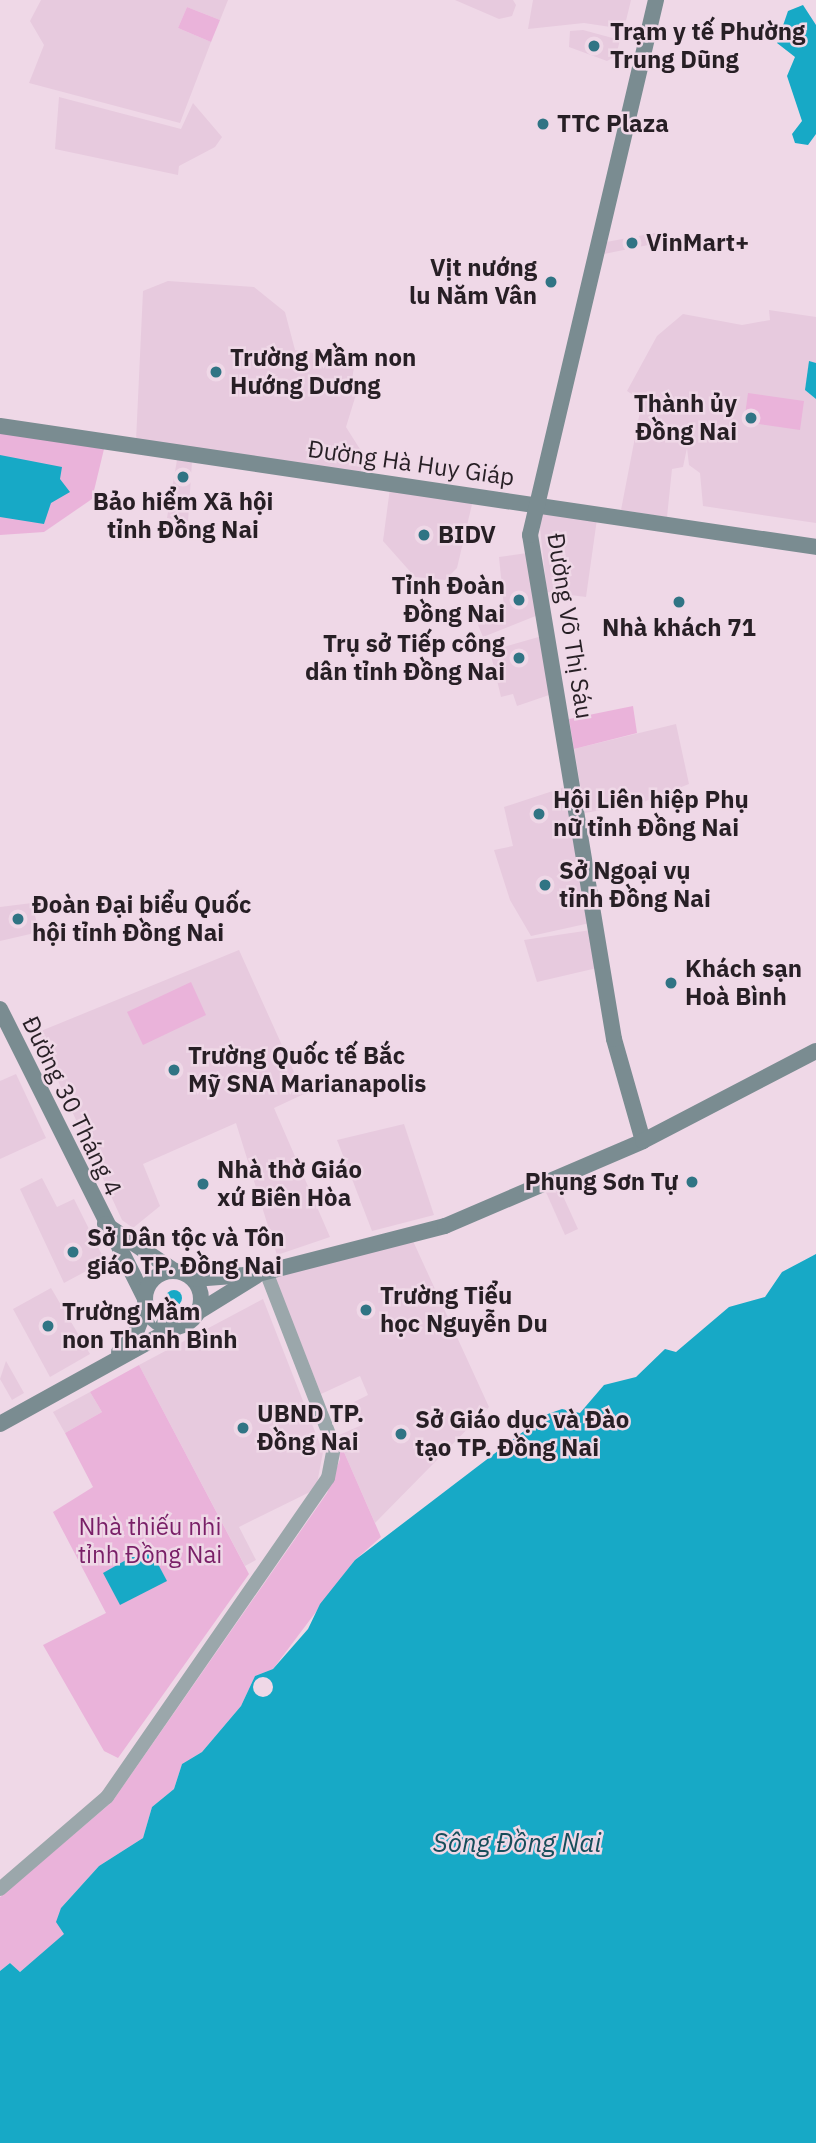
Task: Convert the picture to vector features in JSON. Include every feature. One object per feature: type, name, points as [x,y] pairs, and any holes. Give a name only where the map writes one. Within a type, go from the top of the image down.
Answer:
[{"type":"main road","name":"Đường Võ Thị Sáu","points":[[643,1142],[614,1039],[531,541],[533,503],[656,0]]},
{"type":"main road","name":"Đường Hà Huy Giáp","points":[[0,426],[816,547]]},
{"type":"main road","name":"Đường 30 Tháng 4","points":[[0,1009],[145,1303]]},
{"type":"main road","points":[[109,1362],[135,1335],[153,1279],[173,1270],[194,1279],[262,1273],[445,1226],[643,1142],[816,1051]]},
{"type":"main road","name":"Đường 30 Tháng 4","points":[[103,1222],[173,1270]]},
{"type":"main road","points":[[0,1424],[174,1328],[262,1273]]},
{"type":"main road","points":[[194,1279],[202,1295],[198,1312]]},
{"type":"main road","points":[[145,1303],[157,1322],[174,1328]]},
{"type":"street","points":[[0,1889],[107,1797],[328,1478],[334,1447],[262,1273]]},
{"type":"shaded area","points":[[41,0],[228,0],[220,20],[187,7],[178,28],[211,42],[180,123],[29,83],[44,45],[30,21]]},
{"type":"shaded area","points":[[455,0],[513,0],[516,5],[512,16],[499,19]]},
{"type":"shaded area","points":[[533,0],[631,0],[624,29],[584,23],[528,29]]},
{"type":"shaded area","name":"Trạm y tế Phường Trung Dũng","points":[[583,30],[620,40],[616,56],[607,61],[569,47],[570,31]]},
{"type":"shaded area","points":[[59,97],[181,129],[193,103],[222,137],[215,147],[179,166],[178,175],[55,149]]},
{"type":"shaded area","name":"VinMart+","points":[[660,232],[663,242],[599,255],[601,243]]},
{"type":"shaded area","name":"Trường Mầm non Hướng Dương","points":[[168,281],[254,287],[285,312],[295,350],[355,360],[351,387],[358,388],[346,427],[363,454],[361,472],[136,441],[143,291]]},
{"type":"shaded area","name":"Thành ủy Đồng Nai","points":[[769,310],[816,317],[816,523],[703,506],[700,473],[689,465],[687,448],[683,467],[672,469],[667,517],[621,510],[642,401],[627,391],[657,336],[683,314],[742,325],[770,320]]},
{"type":"shaded area","name":"Bảo hiểm Xã hội tỉnh Đồng Nai","points":[[177,460],[192,461],[188,522],[167,518]]},
{"type":"shaded area","name":"BIDV","points":[[390,488],[473,500],[457,568],[445,580],[415,577],[383,541]]},
{"type":"shaded area","points":[[538,510],[597,519],[586,597],[547,592]]},
{"type":"shaded area","name":"Tỉnh Đoàn Đồng Nai","points":[[527,553],[538,615],[483,637],[476,620],[504,607],[499,557]]},
{"type":"shaded area","points":[[542,636],[552,694],[517,706],[513,694],[501,697],[490,651]]},
{"type":"shaded area","points":[[676,724],[689,784],[641,803],[585,813],[574,749]]},
{"type":"shaded area","name":"Sở Ngoại vụ tỉnh Đồng Nai","points":[[568,786],[590,923],[531,936],[510,900],[494,850],[513,846],[504,807]]},
{"type":"shaded area","name":"Đoàn Đại biểu Quốc hội tỉnh Đồng Nai","points":[[32,903],[39,932],[0,941],[0,907]]},
{"type":"shaded area","points":[[591,930],[597,968],[537,982],[524,940]]},
{"type":"shaded area","name":"Trường Quốc tế Bắc Mỹ SNA Marianapolis","points":[[239,950],[304,1094],[274,1108],[330,1237],[277,1255],[236,1123],[143,1164],[160,1206],[133,1228],[122,1220],[36,1033]]},
{"type":"shaded area","points":[[16,1074],[46,1138],[0,1159],[0,1081]]},
{"type":"shaded area","points":[[404,1124],[434,1215],[372,1231],[337,1140]]},
{"type":"shaded area","points":[[42,1178],[57,1207],[74,1199],[105,1261],[64,1283],[20,1189]]},
{"type":"shaded area","points":[[558,1185],[578,1229],[565,1235],[545,1190]]},
{"type":"shaded area","points":[[413,1241],[489,1407],[375,1523],[337,1436],[364,1424],[354,1402],[368,1395],[360,1376],[321,1394],[274,1276]]},
{"type":"shaded area","name":"Trường Mầm non Thanh Bình","points":[[51,1288],[90,1354],[50,1377],[13,1309]]},
{"type":"shaded area","name":"UBND TP. Đồng Nai","points":[[263,1299],[323,1452],[316,1489],[239,1527],[256,1560],[245,1566],[139,1365]]},
{"type":"shaded area","points":[[6,1361],[24,1393],[12,1400],[0,1379]]},
{"type":"shaded area","points":[[90,1392],[102,1412],[65,1433],[53,1412]]},
{"type":"green space","points":[[187,7],[220,20],[211,42],[178,28]]},
{"type":"green space","points":[[748,393],[804,401],[800,430],[744,422]]},
{"type":"green space","points":[[0,432],[104,449],[92,499],[44,532],[0,535]]},
{"type":"green space","points":[[633,706],[637,733],[574,749],[569,719]]},
{"type":"green space","points":[[191,982],[206,1015],[143,1045],[127,1012]]},
{"type":"green space","name":"Nhà thiếu nhi tỉnh Đồng Nai","points":[[139,1365],[249,1574],[118,1758],[104,1751],[43,1645],[106,1613],[53,1512],[93,1487],[65,1433],[102,1412],[90,1392]]},
{"type":"green space","points":[[337,1436],[381,1537],[355,1560],[273,1669],[255,1676],[241,1706],[202,1752],[182,1764],[174,1789],[152,1807],[143,1838],[99,1866],[61,1908],[65,1934],[20,1972],[10,1963],[0,1971],[0,1897],[112,1802],[327,1493],[340,1459]]},
{"type":"water","points":[[803,5],[816,25],[816,134],[808,145],[795,143],[792,134],[802,121],[787,76],[795,57],[777,43],[788,11]]},
{"type":"water","points":[[809,361],[816,363],[816,399],[805,390]]},
{"type":"water","points":[[0,455],[62,467],[60,479],[70,492],[51,503],[44,524],[0,517]]},
{"type":"water","name":"Sông Đồng Nai","points":[[816,1254],[816,2143],[0,2143],[0,1971],[10,1963],[20,1972],[64,1934],[56,1922],[61,1908],[99,1866],[143,1838],[152,1807],[174,1789],[182,1764],[202,1752],[241,1706],[255,1676],[273,1669],[308,1629],[320,1604],[355,1560],[545,1415],[562,1409],[580,1413],[604,1385],[636,1377],[665,1349],[676,1352],[729,1307],[765,1297],[782,1272]]},
{"type":"water","points":[[171,1290],[177,1290],[182,1298],[180,1304],[171,1306],[166,1301],[166,1295]]},
{"type":"water","points":[[149,1547],[167,1581],[120,1605],[103,1573]]},
{"type":"pier","points":[[263,1677],[270,1680],[273,1687],[270,1694],[263,1697],[256,1694],[253,1687],[256,1680]]},
{"type":"place","name":"Trạm y tế Phường Trung Dũng","points":[[594,46]]},
{"type":"place","name":"TTC Plaza","points":[[543,124]]},
{"type":"place","name":"VinMart+","points":[[632,243]]},
{"type":"place","name":"Vịt nướng lu Năm Vân","points":[[551,282]]},
{"type":"place","name":"Trường Mầm non Hướng Dương","points":[[216,372]]},
{"type":"place","name":"Thành ủy Đồng Nai","points":[[751,418]]},
{"type":"place","name":"Bảo hiểm Xã hội tỉnh Đồng Nai","points":[[183,477]]},
{"type":"place","name":"BIDV","points":[[424,535]]},
{"type":"place","name":"Tỉnh Đoàn Đồng Nai","points":[[519,600]]},
{"type":"place","name":"Nhà khách 71","points":[[679,602]]},
{"type":"place","name":"Trụ sở Tiếp công dân tỉnh Đồng Nai","points":[[519,658]]},
{"type":"place","name":"Hội Liên hiệp Phụ nữ tỉnh Đồng Nai","points":[[539,814]]},
{"type":"place","name":"Sở Ngoại vụ tỉnh Đồng Nai","points":[[545,885]]},
{"type":"place","name":"Đoàn Đại biểu Quốc hội tỉnh Đồng Nai","points":[[18,919]]},
{"type":"place","name":"Khách sạn Hoà Bình","points":[[671,983]]},
{"type":"place","name":"Trường Quốc tế Bắc Mỹ SNA Marianapolis","points":[[174,1070]]},
{"type":"place","name":"Phụng Sơn Tự","points":[[692,1182]]},
{"type":"place","name":"Nhà thờ Giáo xứ Biên Hòa","points":[[203,1184]]},
{"type":"place","name":"Sở Dân tộc và Tôn giáo TP. Đồng Nai","points":[[73,1252]]},
{"type":"place","name":"Trường Tiểu học Nguyễn Du","points":[[366,1310]]},
{"type":"place","name":"Trường Mầm non Thanh Bình","points":[[48,1326]]},
{"type":"place","name":"UBND TP. Đồng Nai","points":[[243,1428]]},
{"type":"place","name":"Sở Giáo dục và Đào tạo TP. Đồng Nai","points":[[401,1434]]}]
